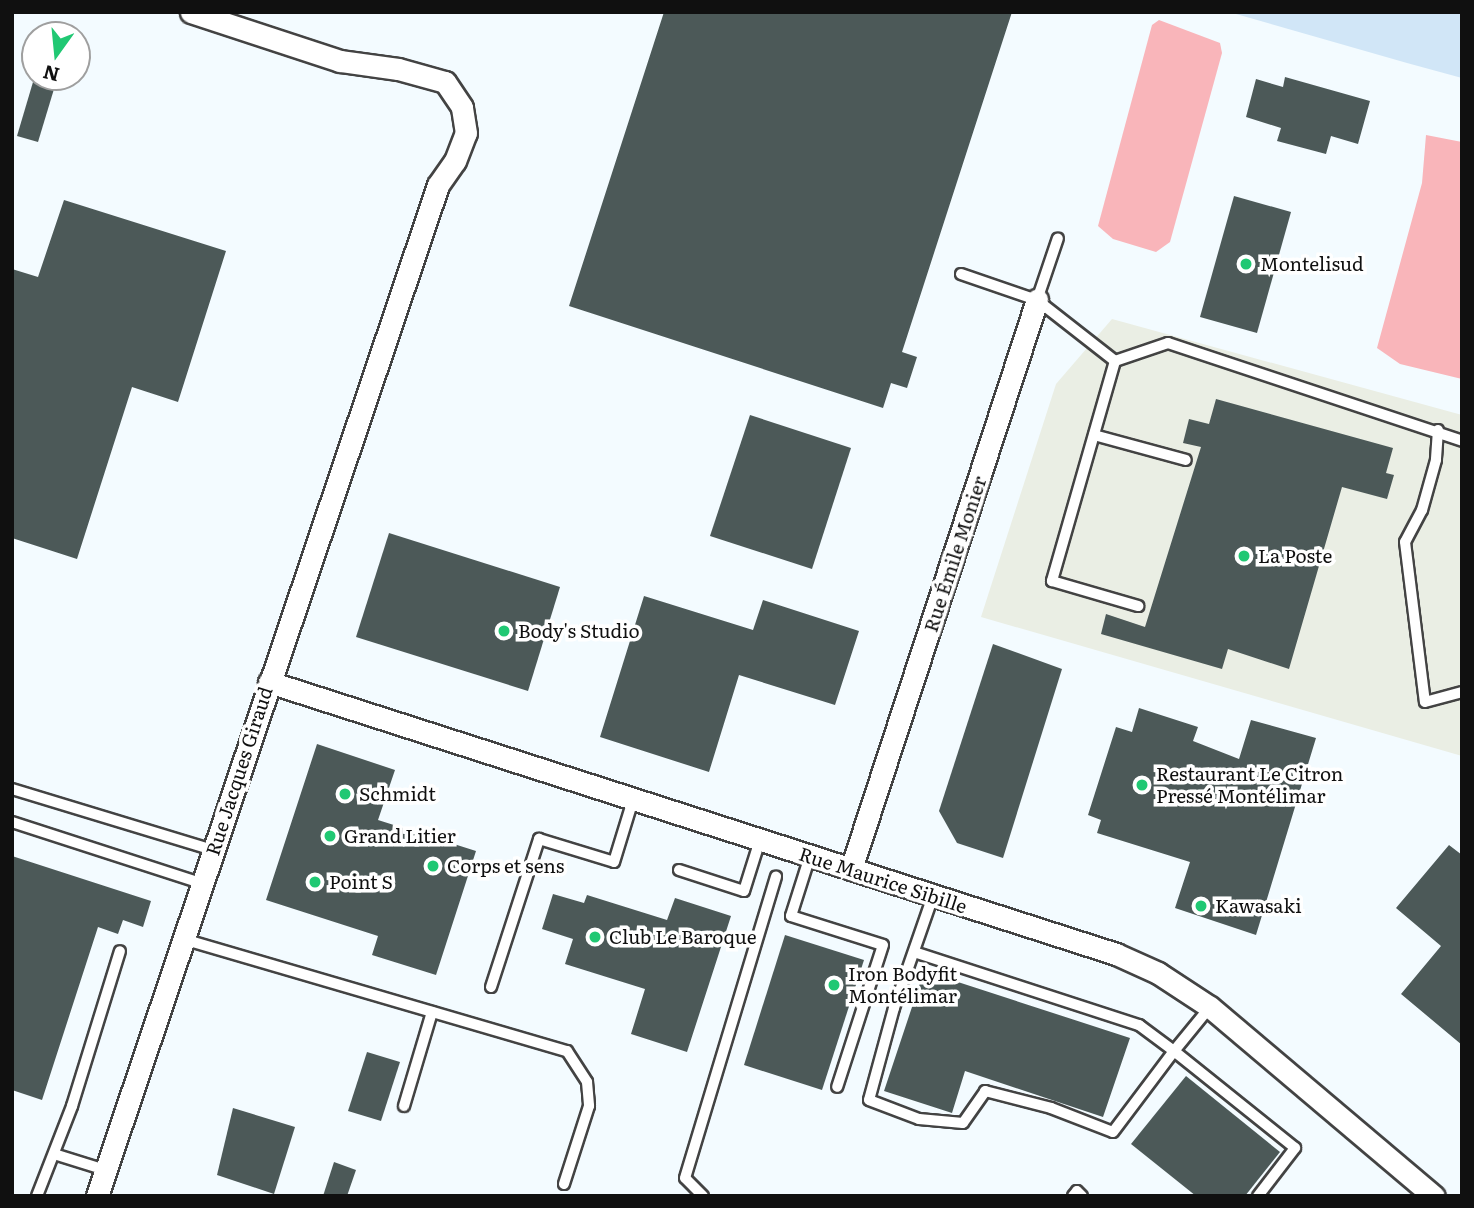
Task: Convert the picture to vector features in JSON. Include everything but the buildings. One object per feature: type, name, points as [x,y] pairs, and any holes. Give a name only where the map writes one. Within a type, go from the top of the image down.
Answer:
[{"type":"street","name":"Rue Jacques Giraud","points":[[97,1196],[382,346],[438,185],[455,161],[466,133],[462,107],[445,82],[398,69],[340,61],[191,12]]},
{"type":"street","name":"Rue Émile Monier","points":[[851,869],[1037,300]]},
{"type":"street","name":"Rue Maurice Sibille","points":[[269,682],[1116,954],[1158,973],[1210,1007],[1434,1196]]},
{"type":"lane","name":"Rue Émile Monier","points":[[1037,300],[1058,238]]},
{"type":"lane","points":[[961,274],[1037,300],[1115,360]]},
{"type":"lane","points":[[1115,360],[1168,343],[1438,430],[1462,441]]},
{"type":"lane","points":[[1115,360],[1052,581],[1138,606]]},
{"type":"lane","points":[[1438,430],[1429,485],[1405,542],[1425,702],[1462,692]]},
{"type":"lane","points":[[1094,435],[1186,460]]},
{"type":"lane","points":[[12,789],[213,850]]},
{"type":"lane","points":[[491,987],[539,839],[614,862],[633,800]]},
{"type":"lane","points":[[12,822],[201,883]]},
{"type":"lane","points":[[679,870],[744,891],[760,840]]},
{"type":"lane","points":[[810,856],[791,916],[883,945],[837,1087]]},
{"type":"lane","points":[[703,1196],[685,1178],[776,876]]},
{"type":"lane","points":[[933,896],[869,1100],[919,1119],[963,1122],[985,1091],[1051,1108],[1114,1132],[1210,1007]]},
{"type":"lane","points":[[183,939],[567,1051],[587,1082],[589,1106],[564,1184]]},
{"type":"lane","points":[[37,1196],[54,1154],[120,951]]},
{"type":"lane","points":[[914,952],[1139,1025],[1295,1148],[1258,1196]]},
{"type":"lane","points":[[404,1106],[432,1012]]},
{"type":"lane","points":[[54,1154],[105,1170]]},
{"type":"lane","points":[[1073,1196],[1077,1191],[1082,1196]]},
{"type":"shaded area","points":[[1229,12],[1462,12],[1462,78],[1407,63]]},
{"type":"shaded area","points":[[1159,20],[1220,43],[1222,53],[1170,242],[1156,252],[1113,239],[1098,226],[1152,25]]},
{"type":"shaded area","points":[[1426,135],[1462,142],[1462,379],[1400,364],[1377,348],[1422,183]]},
{"type":"shaded area","points":[[1112,319],[1462,415],[1462,756],[981,617],[1056,384]]},
{"type":"place","name":"Montelisud","points":[[1246,264]]},
{"type":"place","name":"La Poste","points":[[1244,556]]},
{"type":"place","name":"Body's Studio","points":[[504,631]]},
{"type":"place","name":"Restaurant Le Citron Pressé Montélimar","points":[[1142,785]]},
{"type":"place","name":"Schmidt","points":[[345,794]]},
{"type":"place","name":"Grand Litier","points":[[330,836]]},
{"type":"place","name":"Corps et sens","points":[[433,866]]},
{"type":"place","name":"Point S","points":[[315,882]]},
{"type":"place","name":"Kawasaki","points":[[1201,906]]},
{"type":"place","name":"Club Le Baroque","points":[[595,937]]},
{"type":"place","name":"Iron Bodyfit Montélimar","points":[[834,985]]}]
